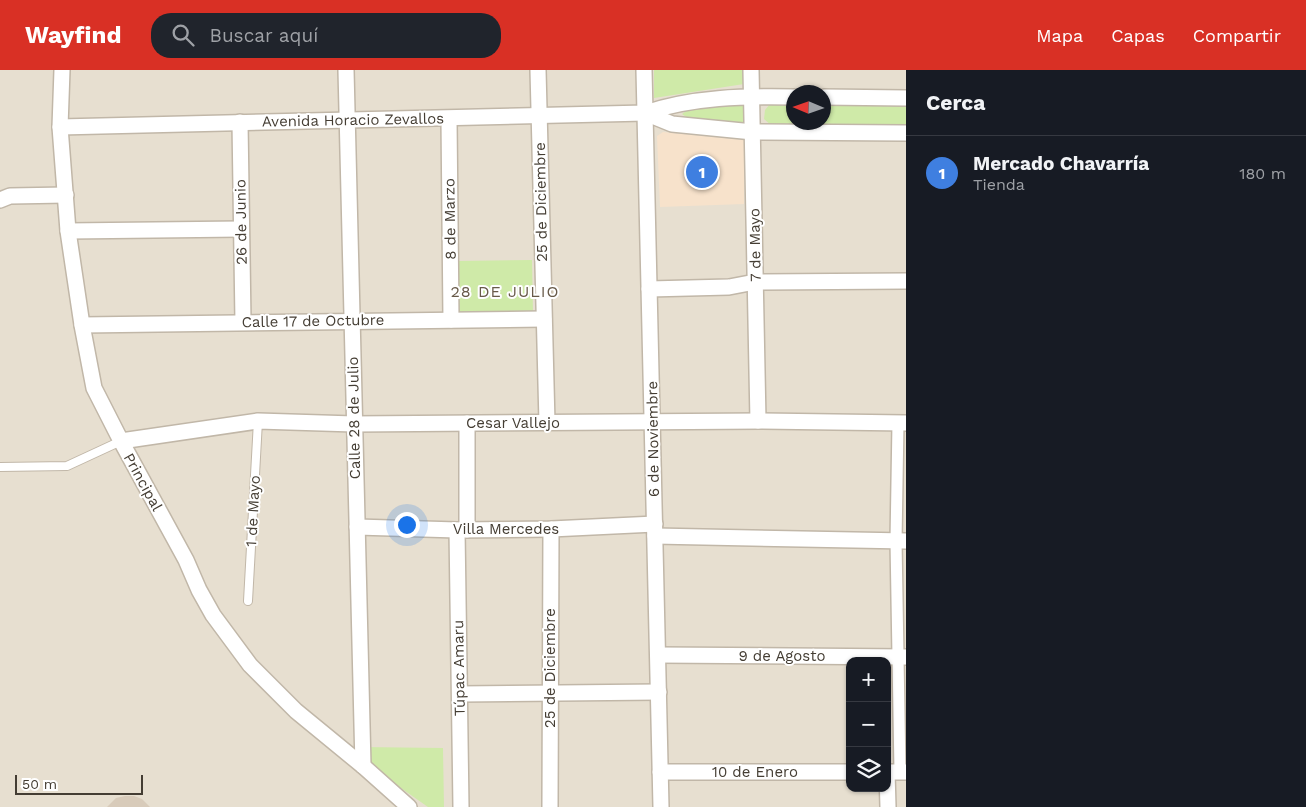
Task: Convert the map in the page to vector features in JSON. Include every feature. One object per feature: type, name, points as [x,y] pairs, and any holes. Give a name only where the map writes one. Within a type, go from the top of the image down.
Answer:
[{"type":"street","name":"Principal","points":[[62,70],[60,127],[68,231],[82,325],[94,388],[121,442],[186,560],[212,615],[250,665],[296,711],[410,807]]},
{"type":"street","name":"Calle 28 de Julio","points":[[346,70],[363,766]]},
{"type":"street","name":"25 de Diciembre","points":[[538,70],[546,423]]},
{"type":"street","name":"6 de Noviembre","points":[[644,70],[661,807]]},
{"type":"street","name":"7 de Mayo","points":[[751,70],[758,421]]},
{"type":"street","name":"Avenida Horacio Zevallos","points":[[60,127],[646,113],[670,105],[752,96],[786,97]]},
{"type":"street","points":[[831,97],[906,98]]},
{"type":"street","name":"Avenida Horacio Zevallos","points":[[646,113],[672,124],[753,132],[906,133]]},
{"type":"street","name":"8 de Marzo","points":[[448,119],[451,320]]},
{"type":"street","name":"26 de Junio","points":[[240,122],[243,322]]},
{"type":"street","points":[[0,200],[10,196],[66,195]]},
{"type":"street","points":[[68,231],[242,229]]},
{"type":"street","points":[[649,289],[729,287],[755,282],[906,281]]},
{"type":"street","name":"Calle 17 de Octubre","points":[[82,325],[544,319]]},
{"type":"street","name":"Cesar Vallejo","points":[[121,442],[258,421],[354,424],[758,421],[902,423]]},
{"type":"street","name":"Túpac Amaru","points":[[461,807],[462,530],[467,423]]},
{"type":"street","points":[[888,807],[898,772],[902,656],[902,423]]},
{"type":"street","name":"Villa Mercedes","points":[[357,527],[462,530],[655,530],[901,541]]},
{"type":"street","name":"25 de Diciembre","points":[[550,807],[551,529]]},
{"type":"street","name":"9 de Agosto","points":[[658,655],[902,656]]},
{"type":"street","points":[[460,694],[659,692]]},
{"type":"street","name":"10 de Enero","points":[[660,772],[846,772]]},
{"type":"lane","name":"1 de Mayo","points":[[248,601],[258,421]]},
{"type":"lane","points":[[0,467],[67,466],[121,442]]},
{"type":"shaded area","points":[[0,70],[906,70],[906,807],[0,807]]},
{"type":"shaded area","points":[[663,132],[745,140],[744,204],[660,207],[657,136]]},
{"type":"green space","points":[[654,70],[743,70],[744,84],[654,98]]},
{"type":"green space","points":[[749,102],[748,125],[689,119],[682,114],[689,109]]},
{"type":"green space","points":[[770,104],[786,104],[786,125],[771,125],[764,119],[765,110]]},
{"type":"green space","points":[[831,104],[906,105],[906,126],[831,125]]},
{"type":"green space","points":[[532,260],[533,313],[459,315],[457,261]]},
{"type":"green space","points":[[360,747],[443,748],[444,807],[428,807],[398,786],[358,755]]},
{"type":"building","points":[[134,796],[142,799],[150,807],[107,807],[116,798]]},
{"type":"place","name":"Mercado Chavarría","points":[[702,172]]},
{"type":"district","name":"28 DE JULIO","points":[[505,291]]}]
